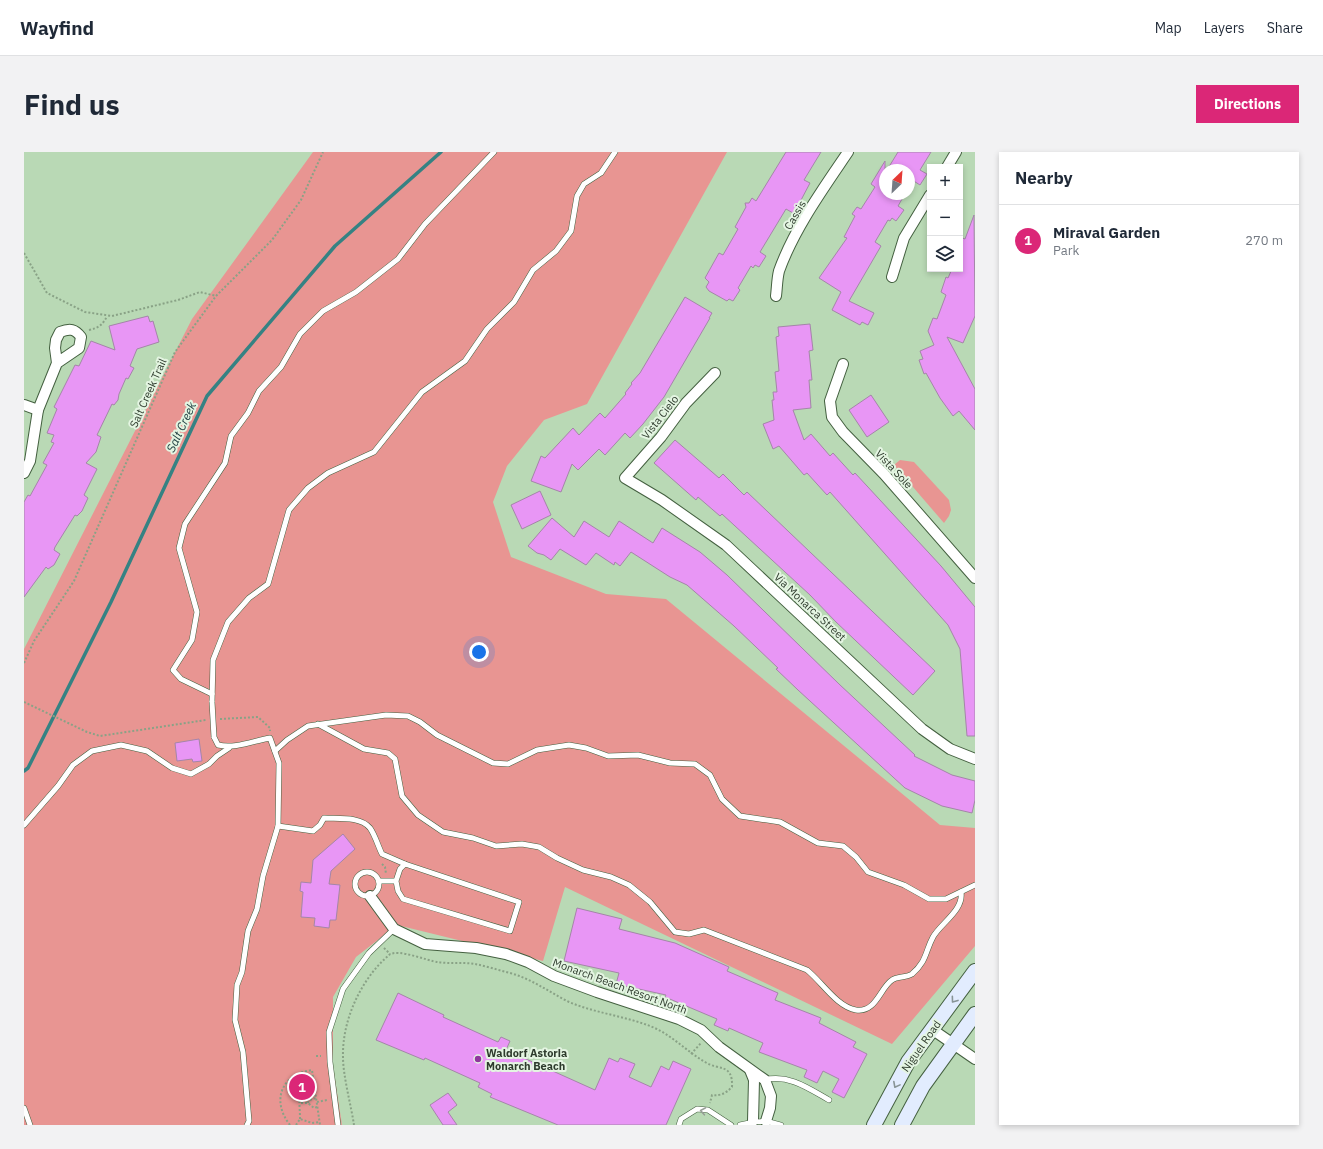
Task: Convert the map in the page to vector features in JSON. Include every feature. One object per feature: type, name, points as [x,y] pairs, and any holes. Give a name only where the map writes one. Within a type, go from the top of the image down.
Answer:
[{"type":"main road","name":"Niguel Road","points":[[874,1125],[908,1062],[975,971]]},
{"type":"main road","points":[[902,1125],[923,1086],[975,1014]]},
{"type":"street","name":"Cassis","points":[[776,296],[779,273],[786,254],[809,213],[848,152]]},
{"type":"street","points":[[949,164],[956,152]]},
{"type":"street","points":[[892,276],[904,238],[927,200]]},
{"type":"street","points":[[24,473],[30,461],[38,410],[57,363],[55,348],[56,340],[60,332],[68,329],[78,333],[81,337],[79,348],[57,363]]},
{"type":"street","name":"Vista Sole","points":[[843,364],[830,401],[832,417],[843,432],[884,474],[975,578]]},
{"type":"street","name":"Vista Cielo","points":[[625,478],[661,437],[686,403],[715,373]]},
{"type":"street","points":[[24,405],[38,410]]},
{"type":"street","name":"Via Monarca Street","points":[[625,478],[662,500],[726,545],[922,730],[950,749],[975,759]]},
{"type":"street","name":"Monarch Beach Resort North","points":[[370,896],[394,929],[425,944],[476,948],[506,954],[597,992],[679,1018],[701,1030],[719,1047],[765,1080]]},
{"type":"street","points":[[933,1030],[975,1059]]},
{"type":"street","points":[[750,1070],[753,1083],[754,1123]]},
{"type":"street","points":[[765,1080],[771,1096],[767,1123]]},
{"type":"lane","points":[[212,694],[181,679],[173,670],[192,640],[197,612],[179,548],[185,524],[224,463],[231,436],[248,413],[259,391],[281,366],[300,334],[323,311],[356,292],[398,259],[425,224],[494,152]]},
{"type":"lane","points":[[229,748],[218,746],[214,737],[212,694],[214,660],[228,622],[248,598],[268,584],[289,510],[308,488],[328,472],[374,452],[422,392],[465,361],[487,329],[514,302],[533,270],[556,252],[571,231],[577,196],[584,184],[601,173],[615,152]]},
{"type":"lane","points":[[275,752],[287,740],[308,726],[386,715],[408,716],[420,722],[437,735],[493,763],[508,764],[537,750],[569,745],[586,748],[608,756],[638,755],[670,763],[695,764],[710,775],[722,799],[740,816],[780,822],[818,843],[843,846],[856,857],[868,872],[904,885],[930,899],[946,899],[975,885]]},
{"type":"lane","points":[[318,724],[364,749],[388,753],[395,759],[402,796],[418,815],[443,832],[473,838],[496,846],[522,844],[539,847],[557,858],[583,870],[611,877],[629,885],[650,902],[675,932],[689,934],[704,930],[807,970],[844,1006],[857,1010],[870,1007],[891,980],[911,975],[924,961],[933,937],[955,910],[962,897],[961,892]]},
{"type":"lane","points":[[24,825],[58,786],[73,765],[92,751],[121,745],[147,751],[172,768],[191,774],[209,764],[217,756],[229,748],[270,738],[279,763],[278,826],[263,876],[257,909],[248,931],[242,972],[237,985],[235,1020],[243,1052],[243,1065],[248,1097],[249,1121],[247,1125]]},
{"type":"lane","points":[[278,826],[313,831],[324,818],[352,819],[364,823],[370,828],[382,854],[405,864],[519,902],[510,931],[402,899],[398,891],[396,881],[400,869],[405,864]]},
{"type":"lane","points":[[369,872],[374,874],[379,881],[378,891],[370,896],[365,896],[357,892],[355,882],[356,878],[360,874],[369,872]]},
{"type":"lane","points":[[379,881],[396,881]]},
{"type":"lane","points":[[338,1125],[330,1062],[329,1032],[342,989],[369,953],[394,929]]},
{"type":"lane","points":[[753,1083],[782,1078],[795,1081],[830,1100]]},
{"type":"lane","points":[[24,1108],[30,1125]]},
{"type":"lane","points":[[679,1125],[681,1120],[697,1109],[708,1110],[731,1125]]},
{"type":"lane","points":[[740,1125],[767,1123],[781,1125]]},
{"type":"path","name":"Salt Creek Trail","points":[[24,663],[34,642],[74,581],[175,352],[216,296],[272,240],[301,200],[323,152]]},
{"type":"path","points":[[24,253],[47,293],[86,312],[112,316],[144,309],[200,292],[216,296]]},
{"type":"path","points":[[78,333],[96,328],[104,323],[107,316]]},
{"type":"path","points":[[24,702],[87,732],[100,736],[207,720]]},
{"type":"path","points":[[214,720],[241,716],[258,717],[270,728],[270,738]]},
{"type":"path","points":[[380,862],[385,867],[387,881]]},
{"type":"path","points":[[354,1125],[342,1057],[344,1038],[351,1010],[367,980],[390,954],[398,952],[438,962],[475,964],[512,973],[536,983],[570,1002],[650,1026],[671,1036],[691,1054],[711,1066],[721,1067],[729,1071],[732,1079],[732,1087],[727,1092],[718,1096],[712,1095],[710,1101],[714,1114]]},
{"type":"path","points":[[691,1054],[708,1036]]},
{"type":"path","points":[[290,1125],[282,1116],[280,1104],[282,1091],[285,1084],[292,1076],[299,1072],[312,1070],[320,1124],[300,1119]]},
{"type":"path","points":[[292,1076],[301,1086]]},
{"type":"path","points":[[301,1086],[314,1081]]},
{"type":"path","points":[[296,1125],[300,1119],[301,1103],[299,1092],[301,1086]]},
{"type":"path","points":[[308,1103],[308,1100],[316,1098]]},
{"type":"path","points":[[301,1103],[308,1103],[314,1108],[318,1107]]},
{"type":"shaded area","points":[[313,152],[727,152],[587,404],[544,420],[507,466],[493,502],[511,557],[606,594],[666,599],[940,825],[975,828],[975,946],[892,1044],[565,887],[543,961],[397,925],[356,957],[333,997],[333,1066],[342,1125],[24,1125],[24,649],[192,319]]},
{"type":"shaded area","points":[[900,460],[914,462],[949,500],[951,510],[944,523],[894,465]]},
{"type":"building","points":[[786,152],[821,152],[804,180],[810,183],[800,202],[793,213],[786,209],[760,252],[766,256],[759,267],[755,265],[753,268],[751,266],[738,288],[740,290],[733,301],[729,299],[727,301],[709,291],[706,287],[709,282],[705,278],[719,253],[723,255],[738,229],[735,227],[746,207],[745,203],[749,203],[752,198],[756,201]]},
{"type":"building","points":[[898,152],[931,152],[920,170],[927,174],[920,185],[915,182],[915,164],[891,164]]},
{"type":"building","points":[[879,171],[879,200],[902,200],[898,206],[904,210],[896,221],[892,218],[890,221],[888,220],[875,242],[881,246],[849,301],[874,313],[868,325],[862,322],[860,325],[832,310],[841,292],[819,278],[847,238],[844,237],[855,216],[852,214],[857,207],[861,209],[875,187],[871,184]]},
{"type":"building","points":[[974,215],[975,316],[963,343],[947,337],[975,389],[975,430],[959,411],[953,416],[940,398],[926,373],[924,374],[919,360],[923,359],[920,351],[934,345],[928,331],[933,318],[937,319],[946,295],[941,292],[946,277],[948,278],[951,272],[963,272],[963,238],[965,239]]},
{"type":"building","points":[[685,297],[712,313],[664,397],[643,424],[630,438],[625,433],[605,455],[599,449],[578,470],[572,464],[561,492],[531,481],[541,456],[545,458],[573,428],[579,435],[600,413],[605,418],[626,394],[625,393],[632,384],[631,383],[640,373]]},
{"type":"building","points":[[148,316],[150,322],[153,321],[159,342],[137,349],[130,366],[134,368],[128,379],[126,378],[118,400],[114,405],[112,404],[97,435],[101,437],[96,452],[86,463],[97,469],[84,495],[88,498],[82,511],[77,516],[75,515],[55,547],[54,550],[60,554],[54,565],[48,569],[46,567],[24,597],[24,502],[28,495],[30,496],[47,465],[43,463],[54,443],[51,442],[54,435],[47,433],[57,409],[54,407],[75,365],[79,366],[91,341],[115,350],[109,326]]},
{"type":"building","points":[[810,324],[813,350],[809,351],[812,380],[809,380],[811,408],[793,410],[804,440],[811,434],[830,456],[833,453],[853,475],[855,473],[941,566],[975,607],[975,736],[967,736],[960,649],[948,625],[830,492],[827,495],[807,473],[804,475],[779,446],[773,449],[763,424],[774,420],[772,400],[774,400],[773,392],[777,392],[775,372],[779,371],[776,337],[779,336],[778,327]]},
{"type":"building","points":[[871,395],[889,422],[867,437],[849,410]]},
{"type":"building","points":[[675,440],[719,478],[723,474],[744,495],[747,492],[935,671],[913,695],[836,622],[810,595],[722,514],[720,516],[698,497],[696,500],[654,463]]},
{"type":"building","points":[[540,491],[551,515],[522,529],[511,505]]},
{"type":"building","points":[[552,518],[574,537],[584,521],[609,537],[619,521],[653,543],[662,528],[700,552],[727,575],[839,684],[915,755],[914,756],[952,775],[975,781],[975,800],[972,813],[942,806],[905,788],[798,690],[776,669],[778,668],[734,626],[687,585],[670,577],[631,552],[620,566],[615,562],[614,565],[596,553],[586,565],[560,549],[551,560],[544,555],[537,553],[528,546]]},
{"type":"building","points":[[199,739],[202,761],[193,762],[192,759],[177,761],[175,743]]},
{"type":"building","points":[[343,834],[355,849],[331,871],[329,884],[340,885],[336,920],[330,920],[329,928],[314,926],[315,918],[301,917],[303,892],[300,891],[301,882],[311,883],[313,860]]},
{"type":"building","points":[[577,908],[622,919],[619,929],[675,943],[729,967],[727,971],[778,993],[775,1000],[821,1018],[819,1023],[856,1042],[853,1047],[867,1054],[844,1098],[832,1092],[839,1079],[823,1071],[817,1083],[804,1077],[807,1070],[759,1052],[763,1043],[729,1028],[728,1031],[714,1025],[717,1019],[665,997],[666,995],[616,984],[619,973],[564,961]]},
{"type":"building","name":"Waldorf Astoria Monarch Beach","points":[[398,993],[444,1015],[443,1017],[498,1042],[501,1037],[510,1041],[506,1050],[595,1090],[609,1058],[618,1062],[620,1058],[635,1064],[629,1077],[651,1087],[661,1066],[669,1070],[673,1061],[691,1069],[666,1125],[558,1125],[490,1097],[492,1094],[478,1087],[480,1083],[425,1058],[424,1060],[376,1040]]},
{"type":"building","points":[[448,1093],[457,1105],[448,1112],[457,1125],[443,1125],[430,1105]]},
{"type":"waterway","name":"Salt Creek","points":[[24,771],[28,768],[111,602],[207,396],[335,246],[441,152]]},
{"type":"place","name":"Waldorf Astoria Monarch Beach","points":[[478,1059]]},
{"type":"place","name":"Miraval Garden","points":[[302,1087]]}]
